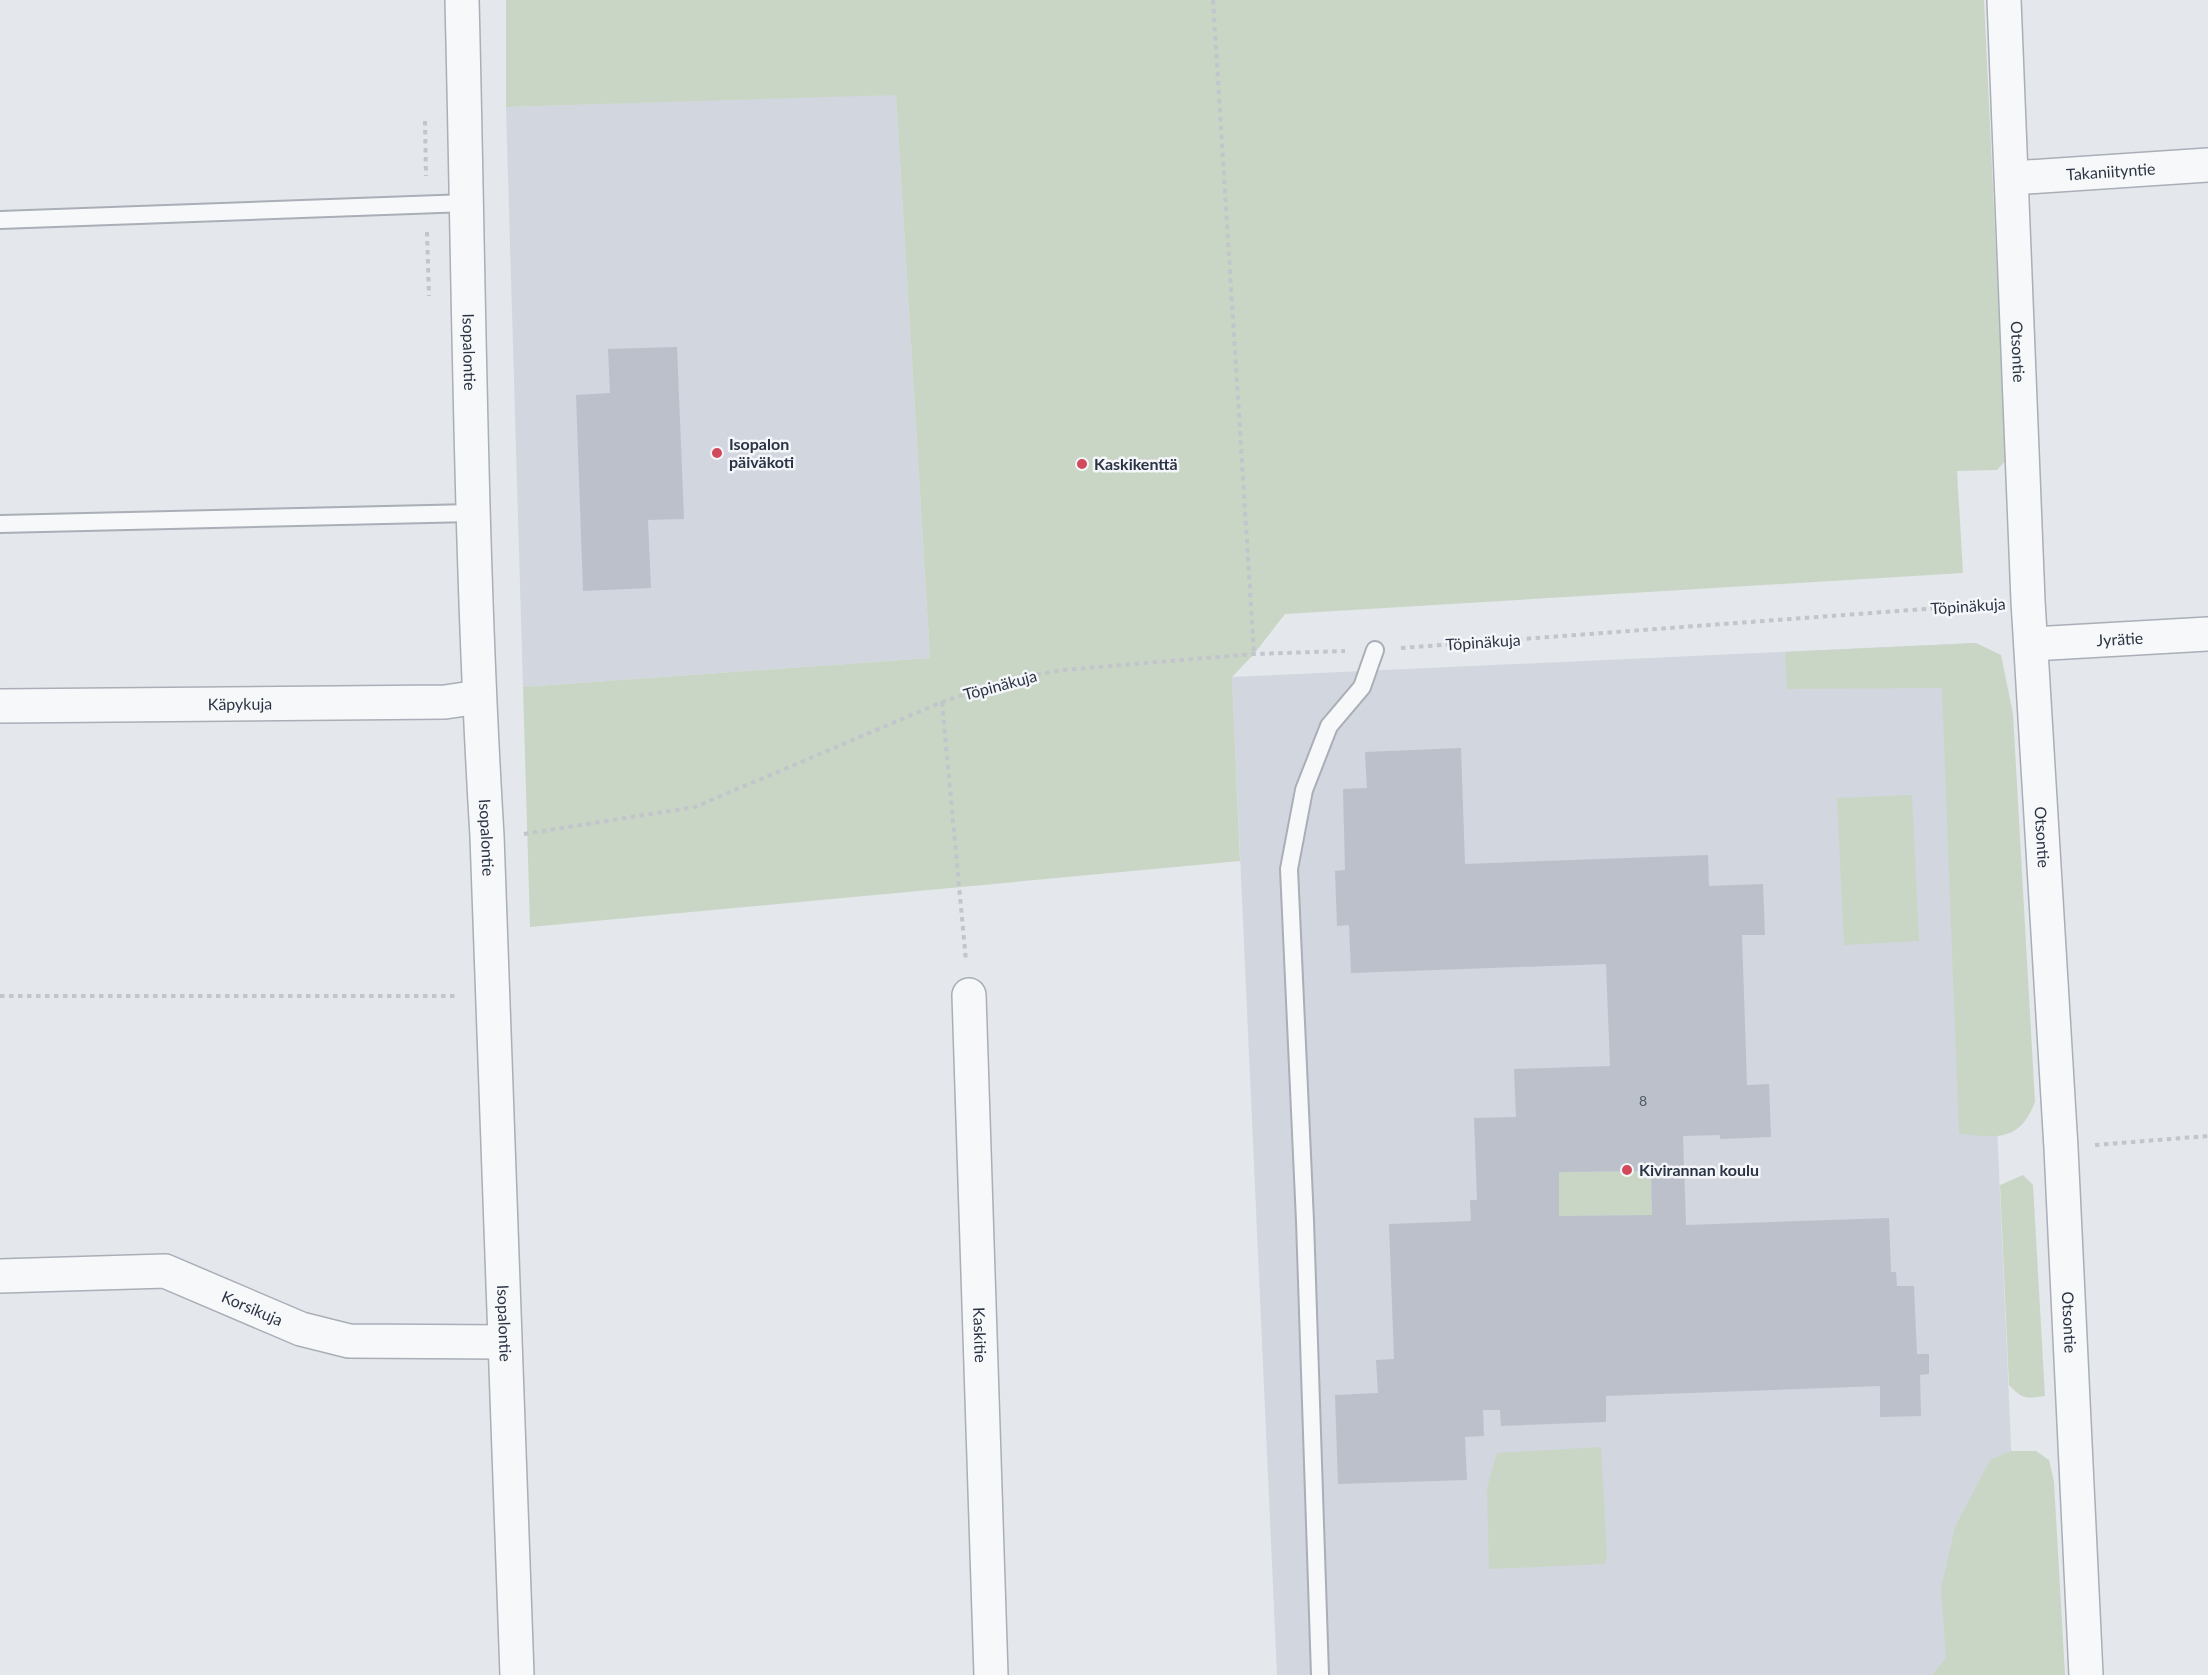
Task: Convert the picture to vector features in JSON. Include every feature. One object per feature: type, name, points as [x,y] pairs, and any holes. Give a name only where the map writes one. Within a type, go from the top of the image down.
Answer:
[{"type":"street","name":"Isopalontie","points":[[462,0],[478,697],[487,837],[517,1675]]},
{"type":"street","name":"Otsontie","points":[[2004,0],[2028,601],[2061,1148],[2086,1675]]},
{"type":"street","name":"Takaniityntie","points":[[2012,178],[2208,165]]},
{"type":"street","name":"Jyrätie","points":[[2032,644],[2208,634]]},
{"type":"street","name":"Käpykuja","points":[[0,706],[445,702],[478,697]]},
{"type":"street","name":"Kaskitie","points":[[969,995],[991,1675]]},
{"type":"street","name":"Korsikuja","points":[[0,1276],[165,1271],[301,1329],[349,1341],[504,1342]]},
{"type":"lane","points":[[0,220],[467,203]]},
{"type":"lane","points":[[0,524],[472,513]]},
{"type":"lane","points":[[1320,1675],[1306,1244],[1289,869],[1304,790],[1329,726],[1362,687],[1375,650]]},
{"type":"path","points":[[1212,0],[1254,654]]},
{"type":"path","name":"Töpinäkuja","points":[[487,837],[518,835],[695,807],[942,702],[1014,678],[1063,670],[1254,654],[1375,650],[2028,601]]},
{"type":"path","points":[[942,702],[969,995]]},
{"type":"path","points":[[0,996],[492,996]]},
{"type":"path","points":[[2061,1148],[2208,1136]]},
{"type":"shaded area","name":"Isopalon päiväkoti","points":[[896,94],[930,658],[523,687],[506,107]]},
{"type":"shaded area","name":"Kivirannan koulu","points":[[1976,643],[2021,1675],[1277,1675],[1232,677]]},
{"type":"green space","points":[[506,0],[1984,0],[2006,460],[1997,470],[1957,471],[1963,573],[1285,614],[1254,654],[1232,677],[1240,861],[530,927],[523,687],[930,658],[896,95],[506,107]]},
{"type":"green space","points":[[1976,643],[2001,655],[2013,714],[2035,1102],[2022,1125],[2014,1131],[1996,1136],[1959,1134],[1942,688],[1787,689],[1785,652]]},
{"type":"green space","points":[[1912,795],[1919,941],[1844,945],[1837,798]]},
{"type":"green space","points":[[1651,1171],[1652,1215],[1559,1216],[1559,1172]]},
{"type":"green space","points":[[2023,1175],[2033,1185],[2045,1396],[2033,1398],[2017,1393],[2009,1385],[2000,1185]]},
{"type":"green space","points":[[1601,1447],[1607,1556],[1604,1564],[1489,1569],[1487,1488],[1497,1453]]},
{"type":"green space","points":[[2011,1451],[2036,1451],[2049,1460],[2054,1482],[2065,1675],[1932,1675],[1946,1658],[1941,1589],[1955,1527],[1990,1460]]},
{"type":"building","points":[[677,347],[684,519],[648,520],[651,588],[583,591],[576,395],[610,393],[608,349]]},
{"type":"building","points":[[1461,748],[1465,864],[1708,855],[1709,886],[1763,884],[1765,935],[1742,935],[1747,1085],[1769,1084],[1771,1137],[1720,1139],[1720,1135],[1683,1136],[1686,1225],[1889,1218],[1891,1272],[1896,1272],[1897,1286],[1914,1286],[1917,1354],[1929,1354],[1929,1374],[1920,1375],[1921,1416],[1880,1417],[1880,1386],[1606,1396],[1606,1422],[1501,1426],[1500,1410],[1483,1410],[1484,1436],[1465,1437],[1467,1480],[1338,1484],[1335,1395],[1378,1393],[1376,1360],[1394,1359],[1389,1224],[1471,1221],[1470,1200],[1477,1200],[1474,1118],[1516,1117],[1514,1069],[1610,1066],[1606,964],[1351,973],[1349,925],[1337,926],[1335,871],[1345,870],[1343,789],[1367,788],[1365,752]],"holes":[[[1651,1171],[1652,1215],[1559,1216],[1559,1172]]]},
{"type":"place","name":"Isopalon päiväkoti","points":[[717,453]]},
{"type":"place","name":"Kaskikenttä","points":[[1082,464]]},
{"type":"place","name":"Kivirannan koulu","points":[[1627,1170]]}]
